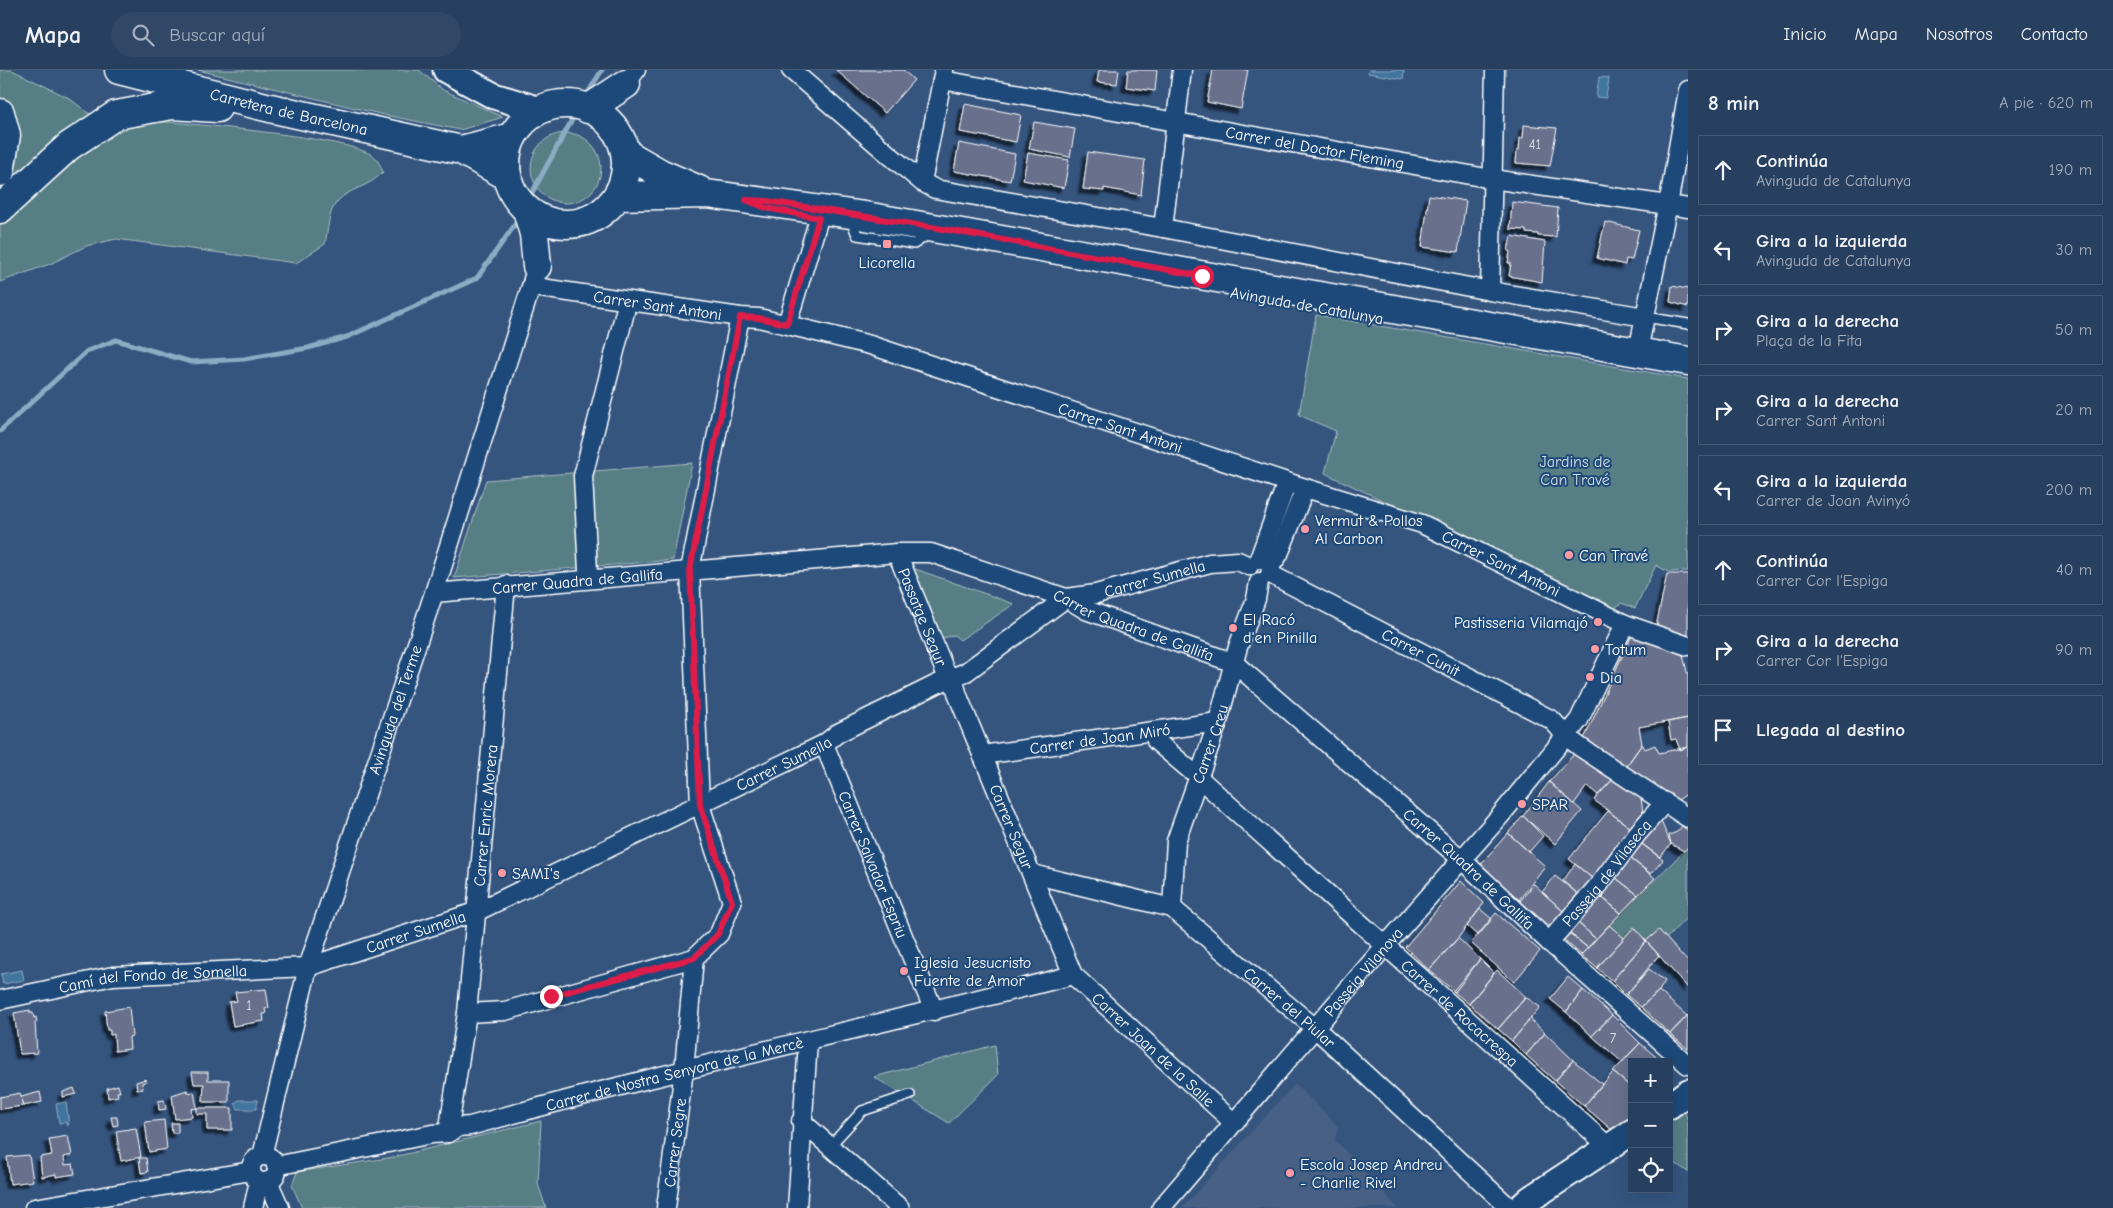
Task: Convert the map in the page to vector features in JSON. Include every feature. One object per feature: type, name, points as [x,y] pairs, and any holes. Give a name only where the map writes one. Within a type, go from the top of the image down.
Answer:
[{"type":"main road","name":"Carretera de Barcelona","points":[[119,70],[270,108],[461,150]]},
{"type":"main road","points":[[580,107],[631,77]]},
{"type":"main road","points":[[611,126],[631,77]]},
{"type":"main road","points":[[0,209],[69,146],[116,115],[172,105],[243,110],[270,108]]},
{"type":"main road","points":[[556,105],[580,107],[602,116],[620,139],[625,153],[626,168],[623,183],[616,196],[604,210],[588,220],[570,224],[551,223],[535,216],[525,208],[512,192],[507,176],[506,156],[512,136],[524,121],[540,110],[556,105]]},
{"type":"main road","points":[[0,113],[6,135],[0,172]]},
{"type":"main road","points":[[461,150],[512,136]]},
{"type":"main road","points":[[461,150],[507,176]]},
{"type":"main road","points":[[625,153],[660,173],[707,194]]},
{"type":"main road","points":[[616,196],[707,194],[746,200]]},
{"type":"main road","name":"Avinguda de Catalunya","points":[[746,200],[766,208],[923,238],[1688,371]]},
{"type":"main road","name":"Avinguda de Catalunya","points":[[746,200],[767,201],[899,222],[1688,361]]},
{"type":"main road","points":[[525,208],[534,234],[535,272]]},
{"type":"main road","points":[[535,272],[552,242],[570,224]]},
{"type":"street","points":[[446,70],[494,96],[540,110]]},
{"type":"street","points":[[791,70],[922,182],[935,189],[1163,228],[1490,291],[1645,317]]},
{"type":"street","points":[[1163,228],[1182,70]]},
{"type":"street","points":[[1490,291],[1495,70]]},
{"type":"street","points":[[922,182],[943,75]]},
{"type":"street","name":"Carrer del Doctor Fleming","points":[[943,75],[1176,122],[1492,179],[1688,208]]},
{"type":"street","points":[[1638,351],[1688,90]]},
{"type":"street","points":[[787,324],[819,218]]},
{"type":"street","name":"Carrer Sant Antoni","points":[[535,272],[541,288],[740,317],[759,318],[870,345],[1305,488],[1422,524],[1625,624],[1688,646]]},
{"type":"street","name":"Avinguda del Terme","points":[[253,1208],[263,1171],[308,967],[434,592],[535,272]]},
{"type":"street","points":[[588,571],[583,476],[625,312]]},
{"type":"street","points":[[467,1013],[505,1011],[694,958],[718,934],[732,902],[700,805],[690,570],[740,317]]},
{"type":"street","name":"Carrer Creu","points":[[1172,908],[1176,841],[1194,774],[1218,722],[1234,663],[1256,599],[1262,570],[1287,482]]},
{"type":"street","name":"Carrer Creu","points":[[1262,570],[1279,554],[1305,488]]},
{"type":"street","name":"Carrer Quadra de Gallifa","points":[[434,592],[897,553],[931,553],[1066,598],[1086,610],[1234,663],[1461,859],[1549,942],[1688,1064]]},
{"type":"street","name":"Passatge Segur","points":[[897,553],[945,671],[953,678]]},
{"type":"street","name":"Carrer Sumella","points":[[308,967],[478,911],[700,805],[824,744],[838,733],[937,684],[966,672],[1066,598],[1096,594],[1210,563],[1238,561],[1262,570]]},
{"type":"street","name":"Carrer Cunit","points":[[1262,570],[1552,720],[1566,736],[1688,818]]},
{"type":"street","name":"Carrer Enric Morera","points":[[448,1134],[467,1013],[478,911],[506,586]]},
{"type":"street","name":"Passeig Vilanova","points":[[1161,1208],[1579,720],[1625,624]]},
{"type":"street","name":"Carrer Segur","points":[[953,678],[958,696],[1073,975]]},
{"type":"street","name":"Carrer de Joan Miró","points":[[982,755],[1218,722]]},
{"type":"street","name":"Carrer de Rocacrespa","points":[[1156,741],[1386,945],[1609,1147]]},
{"type":"street","name":"Carrer Salvador Espriu","points":[[824,744],[934,1011]]},
{"type":"street","name":"Passeig de Vilaseca","points":[[1549,942],[1598,886],[1637,834],[1665,802]]},
{"type":"street","name":"Carrer del Piular","points":[[1032,874],[1172,908],[1315,1028],[1510,1208]]},
{"type":"street","name":"Carrer Segre","points":[[666,1208],[684,1070],[694,958]]},
{"type":"street","name":"Camí del Fondo de Somella","points":[[0,1000],[113,976],[308,967]]},
{"type":"street","name":"Carrer de Nostra Senyora de la Mercè","points":[[34,1208],[263,1171],[432,1134],[448,1134],[459,1127],[470,1126],[684,1070],[934,1011],[1073,975]]},
{"type":"street","name":"Carrer Joan de la Salle","points":[[1073,975],[1234,1123]]},
{"type":"street","points":[[797,1208],[801,1121],[808,1041]]},
{"type":"street","points":[[1673,1103],[1688,1092]]},
{"type":"street","points":[[801,1121],[900,1208]]},
{"type":"street","points":[[1520,1208],[1628,1135]]},
{"type":"street","points":[[263,1171],[280,1208]]},
{"type":"lane","points":[[1645,317],[1688,324]]},
{"type":"lane","points":[[830,1146],[862,1111],[910,1096]]},
{"type":"shaded area","points":[[1369,70],[1404,70],[1403,79],[1368,73]]},
{"type":"shaded area","points":[[1599,77],[1609,78],[1606,98],[1596,97]]},
{"type":"shaded area","points":[[22,970],[24,980],[3,984],[1,974]]},
{"type":"shaded area","name":"Escola Josep Andreu - Charlie Rivel","points":[[1295,1084],[1338,1126],[1335,1140],[1398,1208],[1184,1208],[1183,1207]]},
{"type":"shaded area","points":[[239,1100],[258,1100],[256,1109],[238,1109],[235,1103]]},
{"type":"shaded area","points":[[66,1102],[69,1125],[66,1125],[66,1122],[59,1123],[56,1104]]},
{"type":"green space","points":[[0,70],[12,70],[69,98],[88,113],[124,127],[153,122],[172,122],[280,134],[341,144],[363,151],[376,158],[383,172],[337,202],[330,216],[325,244],[296,263],[116,239],[86,246],[50,264],[0,282]]},
{"type":"green space","points":[[198,70],[419,70],[443,90],[503,117],[460,130],[380,114]]},
{"type":"green space","points":[[559,133],[573,133],[586,138],[596,148],[601,161],[601,175],[596,188],[586,198],[573,203],[559,203],[546,198],[536,188],[531,175],[531,161],[536,148],[546,138]]},
{"type":"green space","name":"Jardins de Can Travé","points":[[1316,315],[1688,379],[1688,571],[1668,572],[1656,565],[1635,608],[1621,603],[1613,610],[1325,473],[1336,431],[1299,415]]},
{"type":"green space","points":[[692,463],[673,560],[454,578],[486,480]]},
{"type":"green space","points":[[907,566],[1014,604],[960,640],[954,635],[939,639]]},
{"type":"green space","points":[[1688,847],[1688,921],[1685,919],[1666,939],[1659,930],[1646,941],[1634,927],[1624,938],[1609,925]]},
{"type":"green space","points":[[995,1045],[998,1075],[949,1123],[874,1077]]},
{"type":"green space","points":[[1684,1110],[1688,1121],[1688,1172],[1673,1162],[1673,1118]]},
{"type":"green space","points":[[541,1121],[538,1184],[546,1208],[302,1208],[292,1185],[297,1172],[394,1157]]},
{"type":"building","points":[[836,70],[903,70],[914,80],[885,113]]},
{"type":"building","points":[[1099,70],[1119,70],[1117,84],[1097,82]]},
{"type":"building","points":[[1128,70],[1157,70],[1155,91],[1126,87]]},
{"type":"building","points":[[1213,70],[1248,70],[1241,109],[1207,102]]},
{"type":"building","points":[[965,104],[1021,115],[1016,142],[960,132]]},
{"type":"building","points":[[1034,122],[1075,129],[1070,157],[1029,149]]},
{"type":"building","points":[[1524,125],[1557,128],[1550,166],[1516,163],[1520,138],[1523,138]]},
{"type":"building","points":[[959,143],[1015,154],[1010,181],[954,171]]},
{"type":"building","points":[[1088,152],[1145,160],[1141,195],[1104,188],[1104,191],[1083,189]]},
{"type":"building","points":[[1028,153],[1069,160],[1064,188],[1023,180]]},
{"type":"building","points":[[1429,195],[1466,201],[1458,252],[1422,247]]},
{"type":"building","points":[[1512,202],[1558,208],[1556,237],[1538,236],[1538,234],[1526,233],[1526,230],[1510,229]]},
{"type":"building","points":[[1605,222],[1639,230],[1632,260],[1626,259],[1625,265],[1597,258]]},
{"type":"building","points":[[1511,236],[1545,242],[1542,282],[1509,276],[1511,263],[1508,263],[1510,252],[1508,251]]},
{"type":"building","points":[[1672,286],[1688,289],[1688,307],[1670,302]]},
{"type":"building","points":[[1667,574],[1688,574],[1688,638],[1656,627]]},
{"type":"building","points":[[1632,635],[1683,655],[1688,676],[1688,718],[1639,727],[1642,744],[1625,768],[1583,741]]},
{"type":"building","points":[[1688,718],[1688,747],[1680,750],[1676,739],[1671,740],[1668,722]]},
{"type":"building","points":[[1642,744],[1645,749],[1655,745],[1659,753],[1688,747],[1688,793],[1677,801],[1625,768]]},
{"type":"building","points":[[1575,753],[1613,779],[1598,795],[1587,786],[1574,804],[1549,782]]},
{"type":"building","points":[[1613,779],[1641,797],[1643,814],[1632,829],[1594,800]]},
{"type":"building","points":[[1549,782],[1582,811],[1555,844],[1523,816]]},
{"type":"building","points":[[1608,811],[1632,829],[1593,879],[1569,859]]},
{"type":"building","points":[[1523,816],[1543,836],[1529,852],[1508,833]]},
{"type":"building","points":[[1659,817],[1671,844],[1660,857],[1638,841]]},
{"type":"building","points":[[1682,826],[1688,831],[1688,847],[1684,851],[1671,844],[1669,835],[1677,832]]},
{"type":"building","points":[[1508,833],[1545,866],[1519,900],[1479,866]]},
{"type":"building","points":[[1638,841],[1663,860],[1651,874],[1626,855]]},
{"type":"building","points":[[1626,855],[1655,878],[1638,895],[1612,875]]},
{"type":"building","points":[[1575,864],[1592,878],[1578,894],[1563,881]]},
{"type":"building","points":[[1612,875],[1638,895],[1621,913],[1599,895]]},
{"type":"building","points":[[1555,876],[1578,894],[1563,911],[1542,892]]},
{"type":"building","points":[[1461,881],[1484,903],[1458,938],[1429,970],[1405,947]]},
{"type":"building","points":[[1534,884],[1563,911],[1550,927],[1520,901]]},
{"type":"building","points":[[1599,895],[1621,913],[1596,939],[1577,922]]},
{"type":"building","points":[[1480,909],[1492,919],[1478,936],[1467,926]]},
{"type":"building","points":[[1496,913],[1540,951],[1514,982],[1471,943]]},
{"type":"building","points":[[1577,922],[1596,939],[1588,948],[1568,932]]},
{"type":"building","points":[[1609,925],[1624,938],[1597,968],[1581,955]]},
{"type":"building","points":[[1634,927],[1646,941],[1612,981],[1597,968]]},
{"type":"building","points":[[1659,930],[1688,962],[1688,988],[1646,941]]},
{"type":"building","points":[[1568,932],[1588,948],[1581,955],[1563,939]]},
{"type":"building","points":[[1458,938],[1480,959],[1455,992],[1429,970]]},
{"type":"building","points":[[1646,941],[1659,955],[1626,995],[1612,981]]},
{"type":"building","points":[[1480,959],[1494,973],[1469,1004],[1453,991]]},
{"type":"building","points":[[1649,969],[1665,981],[1659,991],[1641,1007],[1626,995]]},
{"type":"building","points":[[1497,970],[1526,997],[1498,1029],[1469,1004]]},
{"type":"building","points":[[1568,977],[1583,990],[1566,1012],[1550,999]]},
{"type":"building","points":[[266,989],[269,1008],[265,1009],[266,1014],[263,1014],[264,1021],[233,1026],[229,1002],[237,1001],[235,992]]},
{"type":"building","points":[[1583,990],[1612,1015],[1592,1036],[1566,1012]]},
{"type":"building","points":[[1659,991],[1687,1016],[1670,1034],[1641,1007]]},
{"type":"building","points":[[1526,997],[1540,1007],[1512,1041],[1498,1029]]},
{"type":"building","points":[[129,1007],[132,1036],[129,1037],[130,1049],[115,1051],[114,1034],[110,1035],[110,1030],[107,1030],[105,1011]]},
{"type":"building","points":[[30,1010],[34,1018],[36,1017],[37,1022],[35,1022],[37,1053],[20,1054],[14,1013]]},
{"type":"building","points":[[1612,1015],[1640,1043],[1622,1062],[1592,1036]]},
{"type":"building","points":[[1688,1015],[1688,1049],[1670,1034]]},
{"type":"building","points":[[1530,1019],[1545,1033],[1526,1055],[1512,1041]]},
{"type":"building","points":[[1545,1033],[1573,1060],[1555,1081],[1526,1055]]},
{"type":"building","points":[[1640,1043],[1657,1058],[1628,1058],[1628,1085],[1613,1072]]},
{"type":"building","points":[[1573,1060],[1602,1084],[1584,1106],[1555,1081]]},
{"type":"building","points":[[192,1072],[208,1072],[208,1080],[229,1080],[229,1102],[203,1102],[204,1084],[194,1084]]},
{"type":"building","points":[[1613,1072],[1628,1085],[1628,1120],[1613,1131],[1584,1106]]},
{"type":"building","points":[[146,1079],[147,1081],[142,1083],[143,1089],[137,1090],[136,1082]]},
{"type":"building","points":[[118,1085],[120,1092],[117,1092],[118,1096],[108,1098],[107,1088]]},
{"type":"building","points":[[74,1088],[76,1094],[63,1097],[63,1092]]},
{"type":"building","points":[[187,1090],[188,1093],[194,1092],[197,1108],[191,1109],[192,1117],[175,1119],[172,1095]]},
{"type":"building","points":[[40,1092],[42,1102],[23,1106],[21,1097]]},
{"type":"building","points":[[20,1093],[23,1106],[0,1109],[0,1097]]},
{"type":"building","points":[[164,1100],[166,1109],[159,1110],[158,1101]]},
{"type":"building","points":[[197,1108],[232,1108],[232,1130],[207,1130],[207,1114],[197,1114]]},
{"type":"building","points":[[111,1117],[117,1117],[118,1125],[113,1126]]},
{"type":"building","points":[[164,1120],[167,1149],[149,1152],[145,1122]]},
{"type":"building","points":[[171,1123],[178,1123],[178,1133],[172,1133]]},
{"type":"building","points":[[136,1128],[141,1157],[121,1161],[116,1131]]},
{"type":"building","points":[[68,1136],[72,1155],[64,1157],[65,1165],[73,1164],[75,1174],[56,1177],[56,1174],[42,1177],[40,1157],[52,1155],[49,1139]]},
{"type":"building","points":[[29,1155],[33,1181],[10,1184],[7,1157]]},
{"type":"building","points":[[139,1158],[146,1158],[148,1172],[141,1173]]},
{"type":"waterway","points":[[584,99],[602,70]]},
{"type":"waterway","points":[[527,202],[578,109]]},
{"type":"waterway","points":[[0,431],[87,351],[116,340],[191,362],[244,359],[308,348],[347,337],[477,278],[519,219]]},
{"type":"place","name":"Licorella","points":[[887,244]]},
{"type":"place","name":"Vermut & Pollos Al Carbon","points":[[1305,529]]},
{"type":"place","name":"Can Travé","points":[[1569,555]]},
{"type":"place","name":"Pastisseria Vilamajó","points":[[1598,622]]},
{"type":"place","name":"El Racó d'en Pinilla","points":[[1233,628]]},
{"type":"place","name":"Totum","points":[[1595,649]]},
{"type":"place","name":"Dia","points":[[1590,677]]},
{"type":"place","name":"SPAR","points":[[1522,804]]},
{"type":"place","name":"SAMI's","points":[[502,873]]},
{"type":"place","name":"Iglesia Jesucristo Fuente de Amor","points":[[904,971]]},
{"type":"place","name":"Escola Josep Andreu - Charlie Rivel","points":[[1290,1173]]},
{"type":"route","points":[[551,996],[694,958],[718,934],[732,902],[700,805],[690,570],[740,317],[759,318],[787,324],[819,218],[766,208],[746,200],[767,201],[937,228],[1202,276]]}]
